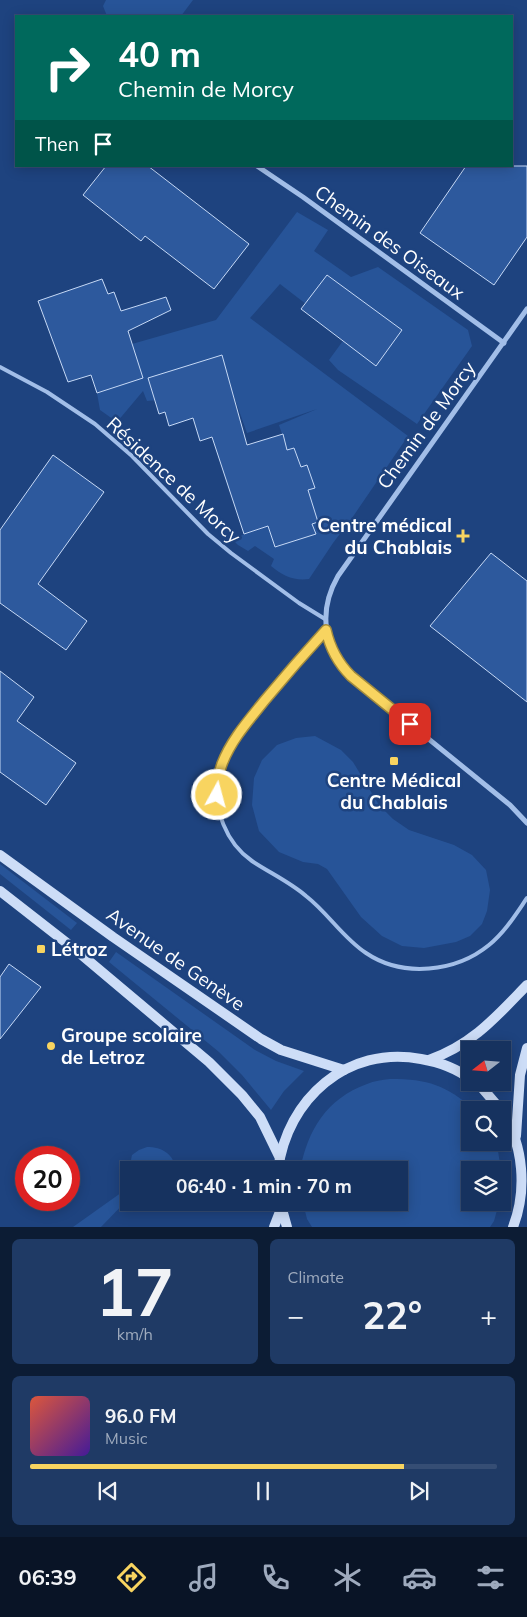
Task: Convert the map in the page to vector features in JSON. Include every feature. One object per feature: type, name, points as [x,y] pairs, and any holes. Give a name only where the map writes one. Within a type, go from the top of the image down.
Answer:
[{"type":"main road","name":"Avenue de Genève","points":[[0,855],[113,937],[261,1039],[281,1050],[344,1070]]},
{"type":"main road","points":[[0,891],[77,951],[216,1069],[253,1108],[266,1126],[280,1156]]},
{"type":"main road","points":[[429,1060],[459,1047],[475,1036],[527,986]]},
{"type":"main road","points":[[516,1140],[520,1075],[527,1048]]},
{"type":"main road","points":[[279,1161],[286,1135],[300,1109],[309,1097],[325,1082],[344,1070],[376,1059],[412,1057],[448,1066],[461,1074]]},
{"type":"main road","points":[[485,1091],[493,1101]]},
{"type":"main road","points":[[511,1128],[521,1161],[523,1183],[520,1204],[513,1227]]},
{"type":"main road","points":[[520,1204],[527,1217]]},
{"type":"main road","points":[[274,1227],[279,1211]]},
{"type":"main road","points":[[282,1211],[287,1227]]},
{"type":"street","name":"Chemin des Oiseaux","points":[[258,167],[504,343]]},
{"type":"street","name":"Chemin de Morcy","points":[[527,309],[338,576],[328,596],[325,619],[328,640],[335,655],[351,676],[510,805],[527,822]]},
{"type":"lane","name":"Résidence de Morcy","points":[[0,367],[47,392],[95,424],[132,456],[185,512],[214,539],[299,603],[325,619]]},
{"type":"lane","points":[[326,630],[254,714],[240,732],[225,758],[218,780],[217,795],[223,825],[230,838],[251,860],[306,896],[353,943],[367,954],[384,962],[402,967],[440,968],[458,963],[475,955],[504,930],[527,898]]},
{"type":"shaded area","points":[[106,0],[193,0],[182,15],[107,15],[103,6]]},
{"type":"shaded area","points":[[297,212],[328,230],[314,251],[351,277],[378,267],[468,330],[472,346],[417,424],[338,370],[329,360],[345,338],[280,284],[250,318],[408,436],[309,579],[294,578],[280,573],[271,566],[274,559],[255,546],[248,551],[233,540],[268,526],[275,547],[315,534],[312,524],[318,522],[308,490],[315,487],[301,467],[294,470],[279,425],[317,409],[247,433],[232,391],[224,394],[147,401],[143,391],[117,422],[100,410],[97,393],[138,379],[134,368],[132,344],[216,320]]},
{"type":"shaded area","points":[[315,736],[341,750],[353,762],[379,805],[393,819],[409,830],[454,845],[472,855],[486,870],[490,890],[487,911],[482,924],[470,936],[456,942],[424,948],[402,946],[382,936],[361,917],[327,869],[318,864],[303,862],[279,852],[259,831],[252,805],[254,778],[262,760],[277,745],[296,738]]},
{"type":"shaded area","points":[[0,864],[77,923],[71,930],[0,874]]},
{"type":"shaded area","points":[[116,952],[255,1050],[276,1061],[304,1071],[284,1091],[271,1110],[242,1075],[219,1052],[109,962]]},
{"type":"shaded area","points":[[404,1079],[426,1082],[445,1089],[464,1101],[461,1101],[461,1151],[498,1151],[500,1161],[461,1161],[461,1211],[497,1211],[490,1227],[312,1227],[305,1211],[408,1211],[408,1161],[302,1161],[314,1129],[330,1107],[353,1090],[372,1082]]},
{"type":"shaded area","points":[[147,1147],[158,1148],[166,1152],[174,1161],[131,1161],[132,1155]]},
{"type":"shaded area","points":[[120,1194],[120,1207],[101,1227],[73,1227]]},
{"type":"building","points":[[527,166],[527,237],[494,285],[420,233],[465,167]]},
{"type":"building","points":[[105,167],[149,167],[249,244],[214,289],[145,236],[141,241],[83,195]]},
{"type":"building","points":[[327,275],[402,330],[376,366],[301,309]]},
{"type":"building","points":[[102,279],[108,294],[114,292],[121,311],[166,297],[171,310],[128,331],[143,378],[97,393],[91,375],[68,382],[38,301]]},
{"type":"building","points":[[222,355],[247,445],[283,434],[287,450],[294,448],[301,467],[307,465],[315,488],[308,490],[318,522],[312,524],[316,534],[275,547],[268,526],[244,534],[212,437],[200,441],[193,418],[169,426],[165,412],[159,414],[148,378]]},
{"type":"building","points":[[53,455],[104,492],[38,584],[87,621],[66,650],[0,603],[0,530]]},
{"type":"building","points":[[491,553],[527,581],[527,702],[430,626]]},
{"type":"building","points":[[0,671],[34,697],[17,721],[76,763],[46,805],[0,772]]},
{"type":"building","points":[[9,964],[41,987],[0,1039],[0,977]]},
{"type":"place","name":"Centre médical du Chablais","points":[[463,536]]},
{"type":"place","name":"Centre Médical du Chablais","points":[[394,761]]},
{"type":"place","name":"Létroz","points":[[41,949]]},
{"type":"place","name":"Groupe scolaire de Letroz","points":[[51,1046]]},
{"type":"route","points":[[217,795],[222,765],[240,732],[290,670],[326,630],[332,650],[351,676],[410,724]]}]
